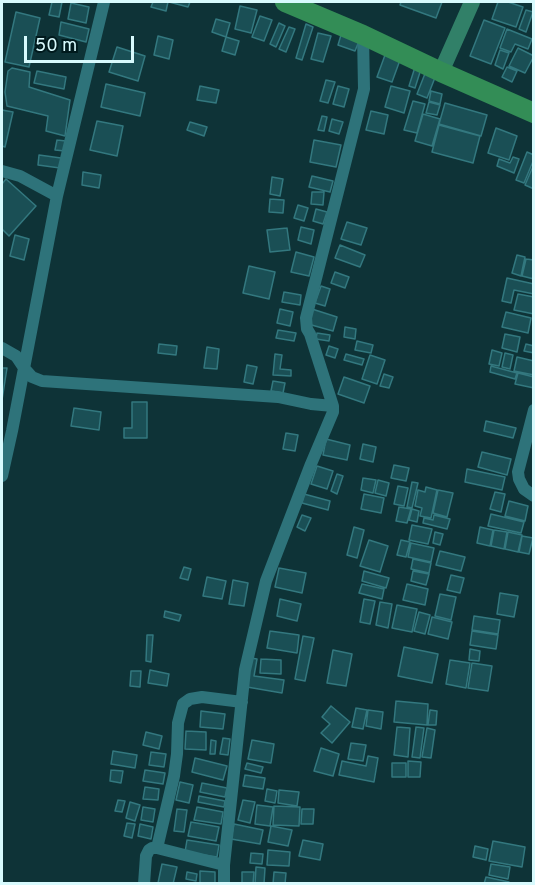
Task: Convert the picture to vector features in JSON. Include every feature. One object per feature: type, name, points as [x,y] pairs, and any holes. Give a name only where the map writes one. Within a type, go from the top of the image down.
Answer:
[{"type":"main road","points":[[285,2],[534,113]]},
{"type":"street","points":[[2,476],[57,196],[104,2]]},
{"type":"street","points":[[441,72],[472,2]]},
{"type":"street","points":[[224,884],[224,865],[245,669],[266,580],[333,412],[307,329],[306,318],[364,89],[363,35]]},
{"type":"street","points":[[2,171],[20,176],[57,196]]},
{"type":"street","points":[[2,348],[16,356],[32,377],[42,381],[278,397],[333,406]]},
{"type":"street","points":[[534,410],[518,472],[524,489],[534,496]]},
{"type":"street","points":[[157,848],[174,777],[178,723],[183,704],[190,699],[202,698],[242,702]]},
{"type":"street","points":[[144,884],[146,856],[149,850],[157,848],[224,865]]},
{"type":"building","points":[[52,2],[62,2],[59,17],[49,15]]},
{"type":"building","points":[[153,2],[168,2],[166,11],[151,7]]},
{"type":"building","points":[[169,2],[190,2],[188,7]]},
{"type":"building","points":[[401,2],[442,2],[436,18],[400,5]]},
{"type":"building","points":[[498,2],[508,2],[523,7],[516,27],[492,19]]},
{"type":"building","points":[[71,3],[89,7],[86,23],[68,19]]},
{"type":"building","points":[[240,6],[257,10],[251,33],[235,29]]},
{"type":"building","points":[[526,10],[533,12],[526,32],[519,29]]},
{"type":"building","points":[[16,12],[40,18],[29,67],[5,62]]},
{"type":"building","points":[[260,16],[272,20],[264,41],[252,37]]},
{"type":"building","points":[[216,19],[230,23],[226,37],[212,32]]},
{"type":"building","points":[[484,20],[505,28],[491,64],[470,56]]},
{"type":"building","points":[[61,22],[89,29],[86,42],[59,35]]},
{"type":"building","points":[[279,23],[285,26],[276,47],[270,44]]},
{"type":"building","points":[[306,24],[313,27],[302,60],[296,58]]},
{"type":"building","points":[[289,27],[295,29],[286,52],[279,49]]},
{"type":"building","points":[[507,29],[532,39],[528,49],[515,44],[511,52],[500,48]]},
{"type":"building","points":[[318,33],[331,36],[323,62],[311,59]]},
{"type":"building","points":[[341,35],[359,41],[355,51],[338,45]]},
{"type":"building","points":[[158,36],[173,40],[169,59],[154,55]]},
{"type":"building","points":[[226,37],[239,41],[235,55],[222,51]]},
{"type":"building","points":[[117,47],[145,56],[138,81],[109,72]]},
{"type":"building","points":[[518,48],[534,56],[525,73],[509,66]]},
{"type":"building","points":[[500,50],[509,53],[503,69],[495,65]]},
{"type":"building","points":[[385,55],[400,60],[392,82],[377,77]]},
{"type":"building","points":[[415,67],[421,69],[415,88],[409,86]]},
{"type":"building","points":[[507,67],[517,71],[512,82],[502,77]]},
{"type":"building","points":[[12,68],[30,72],[29,87],[70,100],[65,136],[46,131],[48,116],[7,106],[5,92],[8,71]]},
{"type":"building","points":[[37,71],[66,77],[64,89],[34,83]]},
{"type":"building","points":[[426,71],[436,75],[427,98],[417,94]]},
{"type":"building","points":[[326,80],[335,82],[328,103],[320,101]]},
{"type":"building","points":[[106,84],[145,93],[140,116],[101,107]]},
{"type":"building","points":[[200,86],[219,90],[216,103],[197,100]]},
{"type":"building","points":[[338,86],[349,89],[344,107],[333,104]]},
{"type":"building","points":[[391,86],[410,91],[404,113],[385,107]]},
{"type":"building","points":[[431,91],[442,94],[440,104],[429,101]]},
{"type":"building","points":[[413,101],[425,104],[417,133],[404,130]]},
{"type":"building","points":[[429,102],[440,105],[437,115],[426,113]]},
{"type":"building","points":[[445,103],[487,115],[481,136],[439,124]]},
{"type":"building","points":[[2,110],[13,112],[5,147],[2,146]]},
{"type":"building","points":[[371,111],[388,115],[384,134],[366,130]]},
{"type":"building","points":[[423,114],[440,119],[432,146],[415,141]]},
{"type":"building","points":[[322,116],[327,117],[324,131],[318,130]]},
{"type":"building","points":[[332,119],[343,122],[339,134],[329,131]]},
{"type":"building","points":[[97,121],[123,126],[117,156],[90,150]]},
{"type":"building","points":[[190,122],[207,127],[204,136],[187,130]]},
{"type":"building","points":[[439,125],[480,136],[473,163],[432,152]]},
{"type":"building","points":[[496,128],[517,136],[509,160],[488,153]]},
{"type":"building","points":[[57,140],[66,141],[65,151],[55,150]]},
{"type":"building","points":[[314,140],[341,145],[336,167],[310,162]]},
{"type":"building","points":[[527,152],[534,155],[534,159],[524,183],[516,180]]},
{"type":"building","points":[[39,155],[61,158],[60,168],[38,165]]},
{"type":"building","points":[[513,157],[519,159],[514,173],[497,166],[499,159],[510,163]]},
{"type":"building","points":[[534,164],[534,189],[525,185]]},
{"type":"building","points":[[83,172],[101,175],[99,188],[82,185]]},
{"type":"building","points":[[312,176],[333,181],[330,192],[309,187]]},
{"type":"building","points":[[272,177],[283,179],[280,196],[270,194]]},
{"type":"building","points":[[6,179],[36,206],[9,236],[2,229],[2,184]]},
{"type":"building","points":[[312,192],[324,192],[323,205],[311,204]]},
{"type":"building","points":[[270,199],[284,200],[283,213],[269,212]]},
{"type":"building","points":[[298,205],[308,208],[304,221],[294,218]]},
{"type":"building","points":[[316,209],[327,212],[323,224],[313,221]]},
{"type":"building","points":[[347,222],[367,228],[361,245],[341,239]]},
{"type":"building","points":[[301,227],[314,230],[311,244],[298,240]]},
{"type":"building","points":[[287,228],[290,250],[270,252],[267,230]]},
{"type":"building","points":[[15,235],[29,239],[24,260],[10,256]]},
{"type":"building","points":[[340,245],[365,255],[360,267],[335,258]]},
{"type":"building","points":[[296,252],[314,257],[309,276],[291,272]]},
{"type":"building","points":[[517,255],[525,257],[521,276],[512,273]]},
{"type":"building","points":[[526,259],[534,260],[534,279],[522,276]]},
{"type":"building","points":[[249,266],[275,272],[269,299],[243,293]]},
{"type":"building","points":[[335,272],[349,277],[345,288],[331,283]]},
{"type":"building","points":[[507,278],[534,284],[534,294],[514,290],[511,303],[502,301]]},
{"type":"building","points":[[321,286],[330,289],[325,306],[315,303]]},
{"type":"building","points":[[284,292],[301,295],[300,305],[282,302]]},
{"type":"building","points":[[518,294],[534,297],[534,314],[514,310]]},
{"type":"building","points":[[280,309],[293,312],[290,326],[277,323]]},
{"type":"building","points":[[312,309],[337,317],[333,331],[308,324]]},
{"type":"building","points":[[506,312],[531,318],[528,333],[502,327]]},
{"type":"building","points":[[345,327],[356,329],[355,339],[344,337]]},
{"type":"building","points":[[278,330],[296,333],[294,341],[276,338]]},
{"type":"building","points":[[317,333],[330,335],[329,341],[316,339]]},
{"type":"building","points":[[505,334],[520,337],[517,352],[502,348]]},
{"type":"building","points":[[357,341],[373,345],[371,353],[355,350]]},
{"type":"building","points":[[159,344],[177,346],[176,355],[158,353]]},
{"type":"building","points":[[526,344],[534,346],[534,353],[524,351]]},
{"type":"building","points":[[329,346],[338,349],[335,358],[326,355]]},
{"type":"building","points":[[207,347],[219,349],[217,369],[204,368]]},
{"type":"building","points":[[492,350],[502,353],[499,366],[489,364]]},
{"type":"building","points":[[505,353],[513,355],[510,369],[502,367]]},
{"type":"building","points":[[275,354],[282,355],[280,369],[291,370],[291,376],[273,375]]},
{"type":"building","points":[[346,354],[364,359],[362,365],[344,360]]},
{"type":"building","points":[[370,355],[385,360],[377,384],[362,379]]},
{"type":"building","points":[[517,357],[534,361],[534,375],[514,371]]},
{"type":"building","points":[[247,365],[257,367],[253,384],[244,382]]},
{"type":"building","points":[[491,366],[517,373],[515,379],[490,372]]},
{"type":"building","points":[[2,368],[7,368],[2,400]]},
{"type":"building","points":[[518,373],[534,377],[534,388],[515,384]]},
{"type":"building","points":[[384,374],[393,377],[389,388],[380,386]]},
{"type":"building","points":[[344,377],[370,386],[364,403],[338,394]]},
{"type":"building","points":[[273,381],[285,383],[283,393],[271,391]]},
{"type":"building","points":[[132,402],[147,402],[147,438],[124,438],[124,428],[132,428]]},
{"type":"building","points":[[74,408],[101,412],[99,430],[71,426]]},
{"type":"building","points":[[486,421],[516,428],[513,438],[484,431]]},
{"type":"building","points":[[286,433],[298,435],[295,451],[283,449]]},
{"type":"building","points":[[326,439],[350,445],[347,460],[323,455]]},
{"type":"building","points":[[363,444],[376,447],[373,462],[360,459]]},
{"type":"building","points":[[482,452],[511,459],[507,475],[478,467]]},
{"type":"building","points":[[394,465],[409,468],[406,481],[391,478]]},
{"type":"building","points":[[317,466],[333,471],[327,489],[311,484]]},
{"type":"building","points":[[467,469],[505,477],[502,490],[465,482]]},
{"type":"building","points":[[337,474],[343,476],[337,494],[331,491]]},
{"type":"building","points":[[363,478],[376,480],[373,493],[361,490]]},
{"type":"building","points":[[378,480],[389,483],[386,496],[375,493]]},
{"type":"building","points":[[412,482],[418,483],[412,508],[407,507]]},
{"type":"building","points":[[398,486],[408,488],[404,506],[394,504]]},
{"type":"building","points":[[426,487],[437,490],[431,518],[420,516],[422,508],[415,506],[418,490],[425,492]]},
{"type":"building","points":[[438,490],[453,493],[447,517],[433,513]]},
{"type":"building","points":[[495,492],[505,494],[501,512],[490,509]]},
{"type":"building","points":[[304,494],[330,501],[328,510],[302,503]]},
{"type":"building","points":[[364,494],[384,498],[381,513],[361,509]]},
{"type":"building","points":[[509,501],[528,506],[525,521],[505,516]]},
{"type":"building","points":[[399,507],[411,509],[407,523],[396,521]]},
{"type":"building","points":[[412,509],[419,511],[417,522],[409,520]]},
{"type":"building","points":[[491,514],[524,522],[521,533],[488,526]]},
{"type":"building","points":[[302,515],[311,518],[305,531],[297,527]]},
{"type":"building","points":[[434,515],[450,519],[447,529],[423,523],[424,518],[433,520]]},
{"type":"building","points":[[412,525],[432,529],[428,544],[409,540]]},
{"type":"building","points":[[354,527],[364,530],[357,558],[347,555]]},
{"type":"building","points":[[480,527],[493,530],[490,546],[477,543]]},
{"type":"building","points":[[494,530],[507,532],[504,549],[491,546]]},
{"type":"building","points":[[435,532],[443,534],[440,545],[433,543]]},
{"type":"building","points":[[508,532],[522,535],[518,552],[505,549]]},
{"type":"building","points":[[522,536],[533,538],[529,554],[519,552]]},
{"type":"building","points":[[369,540],[388,546],[380,572],[360,566]]},
{"type":"building","points":[[401,540],[410,542],[406,557],[397,555]]},
{"type":"building","points":[[411,543],[434,548],[431,562],[408,557]]},
{"type":"building","points":[[440,551],[465,557],[461,571],[436,565]]},
{"type":"building","points":[[413,559],[431,563],[429,573],[411,569]]},
{"type":"building","points":[[184,567],[191,569],[188,580],[180,578]]},
{"type":"building","points":[[279,568],[306,573],[302,593],[275,587]]},
{"type":"building","points":[[364,571],[389,578],[386,588],[362,581]]},
{"type":"building","points":[[413,571],[429,574],[426,585],[411,581]]},
{"type":"building","points":[[451,575],[464,578],[460,593],[447,590]]},
{"type":"building","points":[[207,577],[226,581],[222,599],[203,596]]},
{"type":"building","points":[[233,580],[248,583],[244,606],[229,604]]},
{"type":"building","points":[[362,584],[384,589],[382,599],[359,593]]},
{"type":"building","points":[[407,584],[428,589],[425,605],[403,600]]},
{"type":"building","points":[[500,593],[518,596],[514,617],[497,614]]},
{"type":"building","points":[[440,594],[456,597],[451,620],[435,616]]},
{"type":"building","points":[[280,599],[301,604],[297,621],[277,616]]},
{"type":"building","points":[[364,599],[375,601],[370,624],[360,622]]},
{"type":"building","points":[[380,602],[392,604],[388,628],[376,625]]},
{"type":"building","points":[[397,605],[417,609],[412,632],[392,628]]},
{"type":"building","points":[[165,611],[181,615],[179,621],[164,617]]},
{"type":"building","points":[[419,612],[430,615],[425,634],[414,631]]},
{"type":"building","points":[[474,616],[500,620],[498,634],[472,630]]},
{"type":"building","points":[[432,617],[452,622],[448,639],[428,634]]},
{"type":"building","points":[[270,631],[299,635],[297,653],[267,648]]},
{"type":"building","points":[[472,631],[498,635],[496,649],[470,645]]},
{"type":"building","points":[[147,635],[153,635],[151,662],[146,661]]},
{"type":"building","points":[[303,636],[314,638],[305,681],[295,679]]},
{"type":"building","points":[[404,647],[438,654],[432,683],[398,676]]},
{"type":"building","points":[[470,649],[480,651],[479,661],[469,660]]},
{"type":"building","points":[[333,650],[352,654],[346,686],[327,683]]},
{"type":"building","points":[[251,658],[257,659],[254,676],[284,680],[282,693],[247,687]]},
{"type":"building","points":[[261,659],[281,660],[281,674],[260,673]]},
{"type":"building","points":[[450,660],[470,663],[466,688],[446,684]]},
{"type":"building","points":[[472,663],[492,666],[488,691],[468,688]]},
{"type":"building","points":[[150,670],[169,674],[167,686],[148,683]]},
{"type":"building","points":[[131,671],[141,671],[140,687],[130,686]]},
{"type":"building","points":[[396,701],[428,704],[427,725],[394,722]]},
{"type":"building","points":[[331,706],[350,722],[332,743],[321,733],[330,724],[322,717]]},
{"type":"building","points":[[356,708],[367,710],[363,729],[352,727]]},
{"type":"building","points":[[368,710],[383,712],[381,729],[366,726]]},
{"type":"building","points":[[430,710],[437,711],[436,725],[428,725]]},
{"type":"building","points":[[201,711],[225,714],[223,729],[200,727]]},
{"type":"building","points":[[397,727],[410,728],[408,757],[394,755]]},
{"type":"building","points":[[416,727],[424,728],[420,758],[412,757]]},
{"type":"building","points":[[427,728],[435,730],[431,758],[422,757]]},
{"type":"building","points":[[186,731],[206,732],[206,750],[185,749]]},
{"type":"building","points":[[146,732],[162,736],[159,749],[143,745]]},
{"type":"building","points":[[223,738],[230,739],[228,755],[220,754]]},
{"type":"building","points":[[211,740],[216,741],[215,754],[210,754]]},
{"type":"building","points":[[252,740],[274,744],[271,763],[248,759]]},
{"type":"building","points":[[351,743],[366,745],[363,761],[348,759]]},
{"type":"building","points":[[321,748],[339,754],[333,776],[314,771]]},
{"type":"building","points":[[113,751],[137,755],[135,768],[111,764]]},
{"type":"building","points":[[151,752],[166,754],[164,767],[149,765]]},
{"type":"building","points":[[368,756],[378,758],[374,782],[339,775],[342,761],[366,766]]},
{"type":"building","points":[[195,758],[227,766],[223,780],[192,772]]},
{"type":"building","points":[[408,761],[421,762],[420,777],[408,777]]},
{"type":"building","points":[[247,763],[263,767],[261,773],[245,769]]},
{"type":"building","points":[[392,763],[406,763],[406,777],[392,777]]},
{"type":"building","points":[[111,770],[123,771],[121,783],[110,781]]},
{"type":"building","points":[[145,770],[165,773],[163,784],[143,781]]},
{"type":"building","points":[[245,775],[265,778],[263,789],[243,786]]},
{"type":"building","points":[[180,782],[193,785],[189,803],[176,800]]},
{"type":"building","points":[[202,783],[227,788],[225,797],[200,792]]},
{"type":"building","points":[[145,787],[159,789],[158,800],[143,799]]},
{"type":"building","points":[[267,789],[277,791],[275,803],[265,801]]},
{"type":"building","points":[[279,790],[299,792],[297,806],[278,803]]},
{"type":"building","points":[[199,796],[225,801],[224,807],[198,802]]},
{"type":"building","points":[[118,800],[125,801],[122,812],[115,811]]},
{"type":"building","points":[[243,800],[255,802],[250,823],[238,820]]},
{"type":"building","points":[[130,802],[140,805],[135,821],[126,818]]},
{"type":"building","points":[[257,805],[273,807],[270,826],[255,824]]},
{"type":"building","points":[[274,806],[300,807],[299,826],[273,825]]},
{"type":"building","points":[[143,807],[155,809],[153,822],[141,820]]},
{"type":"building","points":[[197,807],[223,812],[221,824],[194,820]]},
{"type":"building","points":[[177,809],[187,810],[184,832],[174,831]]},
{"type":"building","points":[[302,809],[314,809],[313,824],[301,824]]},
{"type":"building","points":[[191,822],[219,827],[216,841],[188,836]]},
{"type":"building","points":[[127,823],[135,824],[132,838],[124,836]]},
{"type":"building","points":[[140,824],[153,827],[151,839],[138,836]]},
{"type":"building","points":[[234,824],[263,830],[260,844],[231,839]]},
{"type":"building","points":[[271,826],[292,830],[288,846],[268,842]]},
{"type":"building","points":[[187,840],[219,845],[217,857],[185,852]]},
{"type":"building","points":[[303,840],[323,844],[320,860],[299,856]]},
{"type":"building","points":[[493,841],[525,847],[522,867],[489,861]]},
{"type":"building","points":[[475,846],[488,849],[486,860],[473,857]]},
{"type":"building","points":[[268,850],[290,852],[289,866],[267,865]]},
{"type":"building","points":[[251,853],[263,854],[262,864],[250,863]]},
{"type":"building","points":[[162,864],[177,867],[173,884],[158,883]]},
{"type":"building","points":[[491,864],[510,867],[508,879],[489,875]]},
{"type":"building","points":[[256,867],[265,868],[264,884],[255,884]]},
{"type":"building","points":[[200,871],[215,872],[215,884],[200,884]]},
{"type":"building","points":[[187,872],[197,874],[196,881],[186,879]]},
{"type":"building","points":[[242,872],[254,872],[253,884],[242,884]]},
{"type":"building","points":[[274,872],[286,873],[285,884],[273,884]]},
{"type":"building","points":[[486,877],[509,882],[509,884],[484,884]]}]
